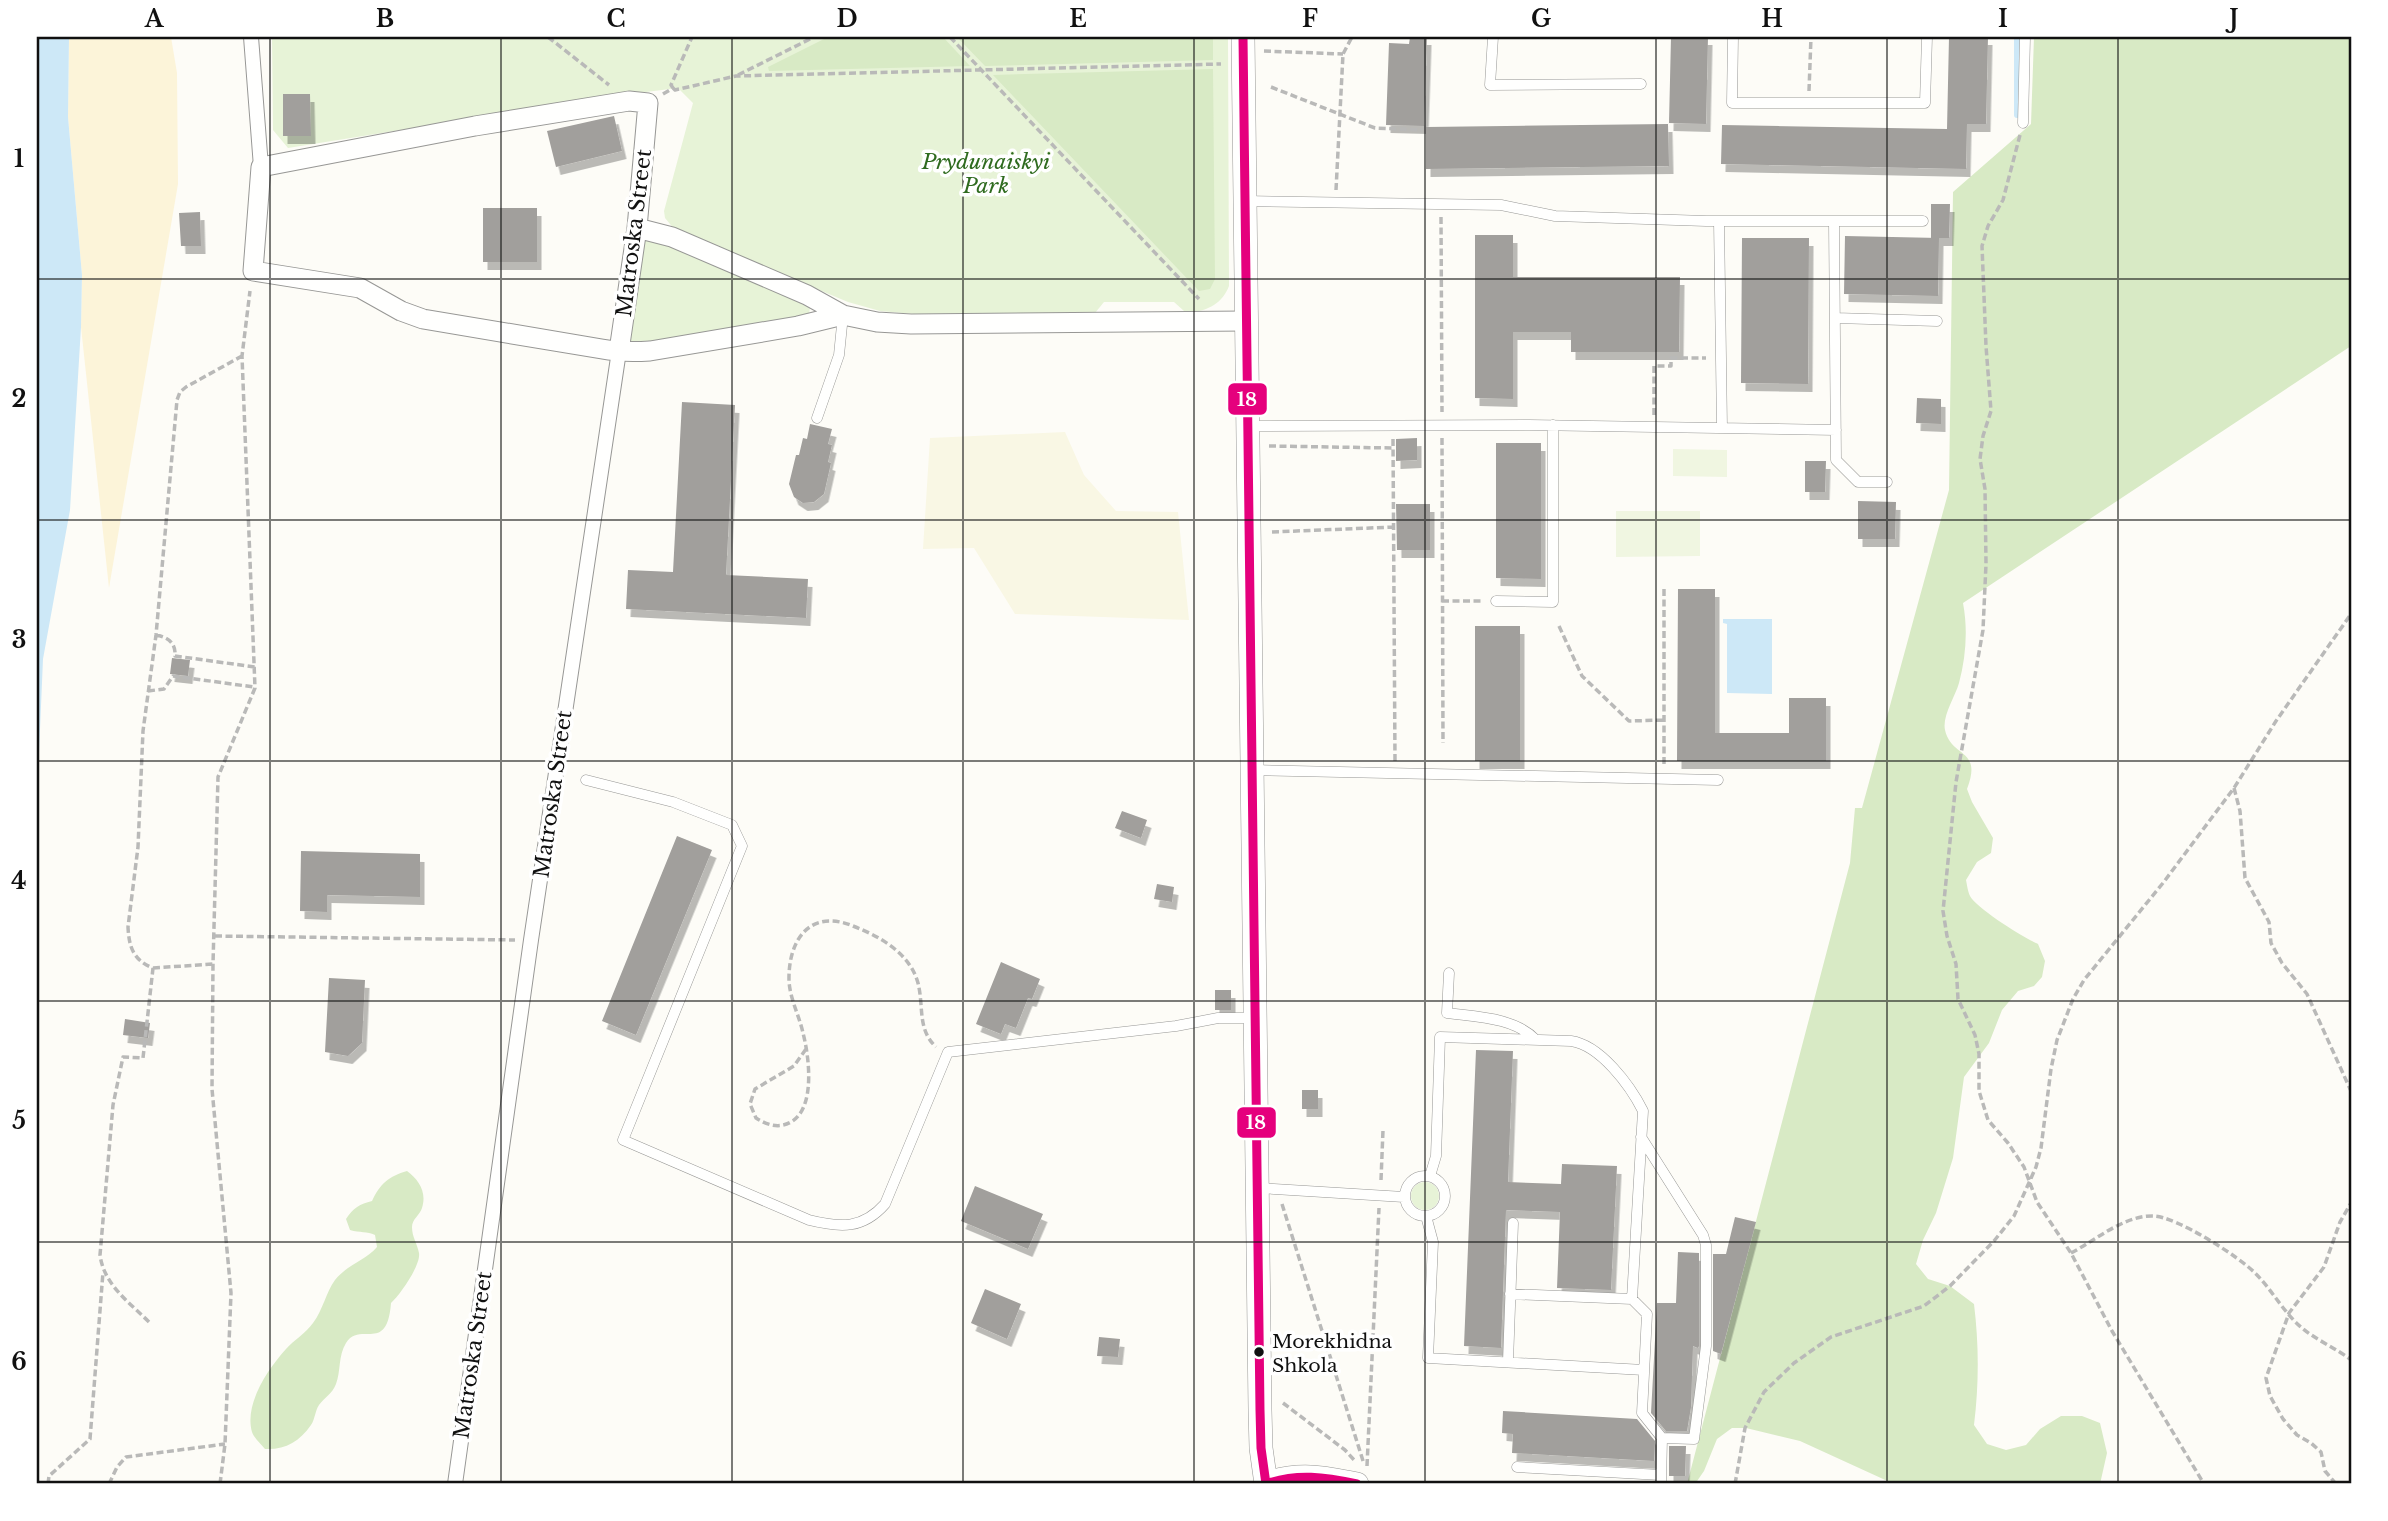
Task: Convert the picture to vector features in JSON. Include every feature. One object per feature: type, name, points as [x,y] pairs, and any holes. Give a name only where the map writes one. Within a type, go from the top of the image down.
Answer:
[{"type":"street","points":[[251,37],[261,167],[253,271],[349,285],[370,292],[401,311],[423,319],[619,351],[650,351],[798,326],[843,315]]},
{"type":"street","points":[[1251,44],[1244,201],[1261,1448],[1266,1484],[1302,1475],[1362,1478]]},
{"type":"street","points":[[261,167],[475,126],[639,102]]},
{"type":"street","name":"Matroska Street","points":[[455,1484],[531,940],[637,228],[639,102]]},
{"type":"street","points":[[637,228],[672,237],[807,295],[843,315],[877,322],[1245,321]]},
{"type":"lane","points":[[1493,37],[1490,85],[1641,84]]},
{"type":"lane","points":[[1733,37],[1732,103],[1925,103],[1927,37]]},
{"type":"lane","points":[[2023,123],[2025,37]]},
{"type":"lane","points":[[1244,201],[1501,205],[1555,216],[1719,221],[1923,221]]},
{"type":"lane","points":[[1719,221],[1722,428]]},
{"type":"lane","points":[[1834,221],[1836,460],[1858,482],[1887,482]]},
{"type":"lane","points":[[817,418],[839,355],[843,315]]},
{"type":"lane","points":[[1835,318],[1937,321]]},
{"type":"lane","points":[[1496,601],[1553,602],[1553,425]]},
{"type":"lane","points":[[1246,426],[1553,425],[1836,430]]},
{"type":"lane","points":[[1251,771],[1718,780]]},
{"type":"lane","points":[[586,780],[673,802],[732,825],[742,846],[623,1140],[809,1220],[857,1224],[874,1216],[889,1197],[948,1052],[1176,1026],[1218,1018],[1255,1018]]},
{"type":"lane","points":[[1449,973],[1447,1013],[1510,1024],[1529,1033],[1536,1040]]},
{"type":"lane","points":[[1430,1176],[1436,1156],[1440,1037],[1580,1042],[1598,1052],[1643,1111],[1632,1298]]},
{"type":"lane","points":[[1641,1137],[1703,1235],[1708,1255],[1706,1346],[1694,1439],[1662,1438]]},
{"type":"lane","points":[[1430,1176],[1441,1183],[1445,1201],[1438,1212],[1426,1216],[1409,1209],[1404,1197],[1412,1180],[1430,1176]]},
{"type":"lane","points":[[1257,1188],[1404,1197]]},
{"type":"lane","points":[[1426,1216],[1433,1242],[1428,1357],[1644,1370]]},
{"type":"lane","points":[[1508,1362],[1513,1223]]},
{"type":"lane","points":[[1510,1294],[1632,1298],[1647,1314],[1642,1413],[1662,1438],[1661,1480],[1517,1467]]},
{"type":"path","points":[[548,37],[639,102],[673,88],[675,90],[736,76],[1221,64]]},
{"type":"path","points":[[673,88],[671,85],[692,37]]},
{"type":"path","points":[[736,76],[814,37]]},
{"type":"path","points":[[950,37],[1199,299]]},
{"type":"path","points":[[1335,202],[1343,54],[1352,37]]},
{"type":"path","points":[[1808,97],[1811,37]]},
{"type":"path","points":[[1251,44],[1343,54]]},
{"type":"path","points":[[1271,87],[1375,128],[1422,130]]},
{"type":"path","points":[[2023,123],[2003,200],[1988,226],[1982,246],[1991,411],[1983,436],[1980,459],[1986,488],[1983,630],[1956,782],[1943,911],[1956,964],[1958,999],[1975,1035],[1979,1054],[1979,1091],[1988,1119],[2014,1151],[2043,1212],[2071,1253],[2112,1331],[2204,1484]]},
{"type":"path","points":[[1441,204],[1442,421]]},
{"type":"path","points":[[220,1484],[225,1444],[231,1293],[212,1089],[218,777],[255,688],[242,356],[253,271]]},
{"type":"path","points":[[213,964],[153,968],[142,963],[133,953],[128,927],[138,847],[143,731],[156,635],[177,400],[186,387],[242,356]]},
{"type":"path","points":[[1654,422],[1654,366],[1671,366],[1671,358],[1707,358]]},
{"type":"path","points":[[1393,426],[1395,773]]},
{"type":"path","points":[[1441,432],[1443,743]]},
{"type":"path","points":[[1263,446],[1393,448]]},
{"type":"path","points":[[1272,532],[1394,527]]},
{"type":"path","points":[[1664,588],[1664,764]]},
{"type":"path","points":[[1442,601],[1496,601]]},
{"type":"path","points":[[1735,1484],[1745,1428],[1764,1392],[1794,1363],[1831,1337],[1924,1306],[1950,1286],[1994,1241],[2014,1216],[2030,1182],[2041,1148],[2046,1099],[2057,1040],[2073,999],[2091,971],[2163,883],[2234,788],[2276,721],[2351,614]]},
{"type":"path","points":[[1559,626],[1582,676],[1629,721],[1664,720]]},
{"type":"path","points":[[156,635],[171,641],[175,656],[255,667]]},
{"type":"path","points":[[149,691],[164,689],[173,676],[255,688]]},
{"type":"path","points":[[2234,788],[2240,811],[2245,878],[2269,922],[2271,943],[2282,963],[2307,995],[2351,1091]]},
{"type":"path","points":[[806,1049],[794,1066],[755,1089],[750,1104],[756,1118],[774,1126],[786,1125],[796,1119],[803,1110],[809,1080],[806,1049],[789,983],[793,953],[804,930],[813,923],[836,920],[875,936],[904,957],[918,983],[923,1030],[928,1040],[948,1052]]},
{"type":"path","points":[[214,936],[531,940]]},
{"type":"path","points":[[149,1322],[110,1284],[100,1255],[113,1105],[123,1057],[143,1058],[153,968]]},
{"type":"path","points":[[1380,1190],[1383,1130]]},
{"type":"path","points":[[1362,1478],[1380,1202]]},
{"type":"path","points":[[1282,1203],[1362,1478]]},
{"type":"path","points":[[2336,1484],[2325,1471],[2321,1452],[2297,1435],[2283,1419],[2270,1396],[2266,1378],[2289,1313],[2324,1267],[2340,1222],[2351,1203]]},
{"type":"path","points":[[2071,1253],[2130,1221],[2153,1216],[2172,1220],[2230,1254],[2255,1273],[2301,1327],[2351,1360]]},
{"type":"path","points":[[48,1484],[49,1476],[90,1439],[103,1270]]},
{"type":"path","points":[[1283,1403],[1345,1450],[1362,1478]]},
{"type":"path","points":[[109,1484],[117,1467],[126,1457],[225,1444]]},
{"type":"shaded area","points":[[1065,432],[1084,475],[1116,511],[1178,512],[1189,620],[1015,614],[974,548],[923,549],[930,438]]},
{"type":"green space","name":"Prydunaiskyi Park","points":[[272,37],[1228,37],[1229,286],[1217,303],[1191,312],[1184,311],[1174,302],[1104,302],[1095,313],[914,314],[880,311],[848,302],[675,230],[665,218],[664,211],[693,103],[678,88],[288,148],[273,130]]},
{"type":"green space","points":[[828,37],[943,37],[970,66],[769,71],[768,67]]},
{"type":"green space","points":[[957,37],[1213,37],[1213,60],[985,66]]},
{"type":"green space","points":[[2034,37],[2351,37],[2351,346],[1963,603],[1966,643],[1959,683],[1945,719],[1945,730],[1948,739],[1969,760],[1971,776],[1967,789],[1993,838],[1991,853],[1977,862],[1966,880],[1974,901],[2038,944],[2045,961],[2042,977],[2034,986],[2018,991],[2002,1010],[1989,1043],[1964,1077],[1953,1158],[1916,1264],[1928,1279],[1950,1286],[1974,1304],[1978,1364],[1974,1425],[1987,1444],[2006,1450],[2026,1445],[2040,1429],[2061,1416],[2082,1416],[2100,1423],[2107,1453],[2100,1484],[1894,1484],[1800,1441],[1746,1428],[1732,1428],[1717,1439],[1704,1471],[1695,1484],[1687,1484],[1850,863],[1855,808],[1862,808],[1949,490],[1953,192],[2031,124]]},
{"type":"green space","points":[[1213,69],[1215,279],[1210,289],[1199,291],[993,75]]},
{"type":"green space","points":[[650,238],[810,306],[809,316],[642,346],[631,342],[628,338],[643,242]]},
{"type":"green space","points":[[1673,449],[1727,450],[1727,477],[1673,476]]},
{"type":"green space","points":[[1616,511],[1700,511],[1700,556],[1616,557]]},
{"type":"green space","points":[[407,1171],[415,1178],[423,1192],[421,1210],[412,1224],[419,1253],[413,1272],[391,1303],[384,1328],[372,1334],[358,1334],[346,1343],[336,1384],[319,1405],[306,1431],[285,1446],[265,1449],[253,1434],[250,1421],[259,1388],[279,1357],[313,1323],[335,1280],[377,1247],[375,1235],[350,1230],[346,1219],[357,1207],[372,1201],[386,1182]]},
{"type":"green space","points":[[1425,1182],[1435,1186],[1439,1196],[1435,1206],[1425,1210],[1415,1206],[1411,1196],[1415,1186]]},
{"type":"sand","points":[[69,37],[171,37],[177,73],[178,184],[109,588],[81,327],[82,275],[68,117]]},
{"type":"water","points":[[37,37],[69,37],[68,117],[82,275],[70,510],[43,659],[37,800]]},
{"type":"water","points":[[1723,619],[1772,619],[1772,694],[1727,693],[1727,624],[1723,623]]},
{"type":"building","points":[[1410,37],[1427,37],[1424,126],[1386,125],[1389,43],[1409,44]]},
{"type":"building","points":[[1671,37],[1708,37],[1706,124],[1669,123]]},
{"type":"building","points":[[1949,37],[1988,37],[1986,124],[1967,124],[1966,169],[1721,164],[1722,125],[1947,129]]},
{"type":"building","points":[[283,94],[310,94],[311,136],[283,136]]},
{"type":"building","points":[[614,116],[622,151],[556,167],[547,131]]},
{"type":"building","points":[[1668,124],[1669,166],[1426,169],[1426,127]]},
{"type":"building","points":[[1931,204],[1950,204],[1949,238],[1931,238]]},
{"type":"building","points":[[483,208],[537,208],[537,262],[483,262]]},
{"type":"building","points":[[200,212],[201,246],[181,246],[179,213]]},
{"type":"building","points":[[1475,235],[1513,235],[1513,277],[1680,277],[1679,352],[1571,352],[1571,332],[1513,332],[1513,399],[1475,398]]},
{"type":"building","points":[[1845,236],[1939,238],[1938,296],[1844,294]]},
{"type":"building","points":[[1742,238],[1809,238],[1808,384],[1741,383]]},
{"type":"building","points":[[1917,398],[1941,399],[1941,424],[1916,423]]},
{"type":"building","points":[[682,402],[735,405],[726,575],[808,579],[806,618],[626,609],[628,570],[673,572]]},
{"type":"building","points":[[810,424],[832,429],[828,444],[832,445],[828,462],[831,463],[824,494],[814,502],[803,503],[794,497],[789,484],[796,455],[799,455],[803,438],[807,439]]},
{"type":"building","points":[[1417,438],[1417,460],[1396,461],[1396,439]]},
{"type":"building","points":[[1496,443],[1541,443],[1541,579],[1496,578]]},
{"type":"building","points":[[1805,461],[1826,461],[1825,492],[1805,492]]},
{"type":"building","points":[[1858,501],[1896,502],[1895,539],[1858,539]]},
{"type":"building","points":[[1396,504],[1430,504],[1430,550],[1397,550]]},
{"type":"building","points":[[1678,589],[1715,589],[1715,733],[1789,733],[1789,698],[1826,698],[1826,761],[1677,761]]},
{"type":"building","points":[[1475,626],[1520,626],[1520,761],[1475,761]]},
{"type":"building","points":[[172,658],[190,660],[188,676],[170,674]]},
{"type":"building","points":[[1122,811],[1147,820],[1141,838],[1115,828]]},
{"type":"building","points":[[677,836],[712,850],[636,1035],[602,1021]]},
{"type":"building","points":[[301,851],[420,854],[420,897],[327,895],[327,912],[300,911]]},
{"type":"building","points":[[1157,884],[1174,887],[1172,902],[1154,899]]},
{"type":"building","points":[[1001,962],[1040,979],[1032,999],[1028,998],[1016,1028],[1005,1024],[1001,1034],[976,1024]]},
{"type":"building","points":[[329,978],[365,980],[362,1043],[348,1056],[325,1052]]},
{"type":"building","points":[[1215,990],[1231,990],[1231,1010],[1215,1010]]},
{"type":"building","points":[[125,1019],[150,1023],[148,1038],[123,1035]]},
{"type":"building","points":[[1476,1050],[1513,1051],[1508,1182],[1561,1184],[1562,1164],[1617,1166],[1611,1290],[1557,1288],[1560,1212],[1506,1210],[1501,1348],[1464,1346]]},
{"type":"building","points":[[1302,1090],[1318,1090],[1318,1109],[1302,1109]]},
{"type":"building","points":[[975,1186],[1043,1214],[1028,1249],[961,1221]]},
{"type":"building","points":[[1735,1217],[1756,1222],[1721,1354],[1713,1351],[1713,1254],[1726,1254]]},
{"type":"building","points":[[1678,1252],[1699,1253],[1699,1346],[1693,1346],[1691,1407],[1687,1431],[1666,1431],[1651,1413],[1657,1303],[1676,1303]]},
{"type":"building","points":[[985,1289],[1021,1304],[1007,1339],[971,1323]]},
{"type":"building","points":[[1099,1337],[1120,1339],[1118,1357],[1097,1356]]},
{"type":"building","points":[[1503,1411],[1637,1419],[1655,1441],[1654,1461],[1512,1453],[1513,1434],[1502,1433]]},
{"type":"building","points":[[1669,1446],[1686,1446],[1685,1476],[1669,1476]]},
{"type":"waterway","points":[[2017,37],[2017,115]]},
{"type":"transit line","name":"18","points":[[1243,37],[1260,1410],[1266,1484]]},
{"type":"transit line","name":"18","points":[[1266,1484],[1289,1478],[1311,1477],[1357,1484]]},
{"type":"place","name":"Morekhidna Shkola","points":[[1259,1352]]}]
